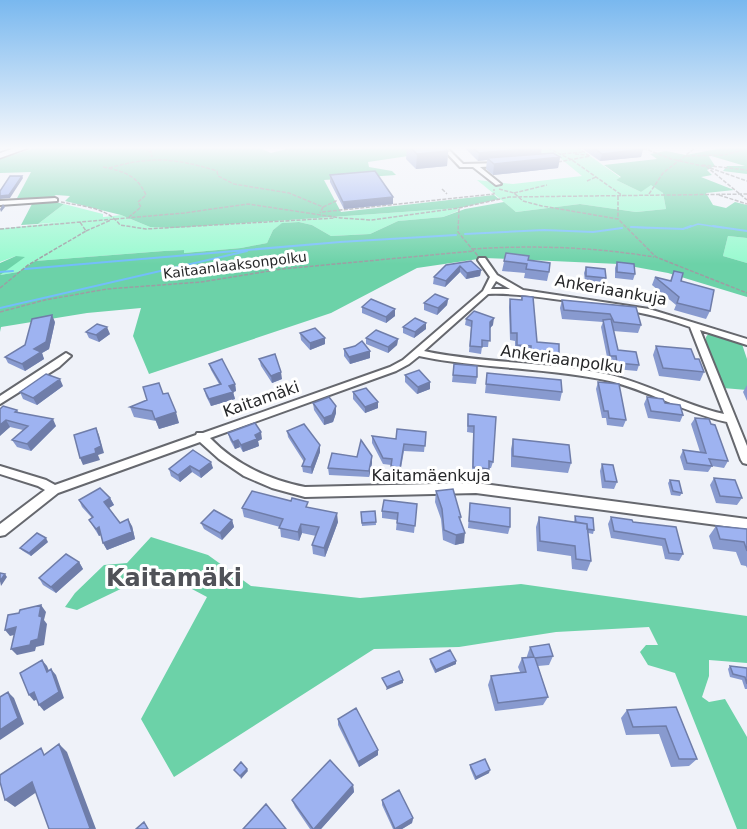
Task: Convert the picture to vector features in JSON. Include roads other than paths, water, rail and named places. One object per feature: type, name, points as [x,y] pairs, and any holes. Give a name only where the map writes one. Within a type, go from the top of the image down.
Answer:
[{"type":"street","points":[[0,203],[55,200]]},
{"type":"street","points":[[482,260],[494,277]]},
{"type":"street","name":"Kaitamäki","points":[[0,531],[54,490],[393,369],[419,353],[486,292],[494,277]]},
{"type":"street","name":"Ankeriaankuja","points":[[494,277],[520,292]]},
{"type":"street","name":"Ankeriaankuja","points":[[486,292],[520,292],[642,309],[747,342]]},
{"type":"street","points":[[694,325],[747,460]]},
{"type":"street","name":"Ankeriaanpolku","points":[[419,353],[482,363],[605,377],[627,383],[698,411],[731,418]]},
{"type":"street","points":[[0,401],[56,365],[66,356]]},
{"type":"street","name":"Kaitamäenkuja","points":[[201,436],[209,445],[259,478],[289,490],[305,492],[476,488],[747,524]]},
{"type":"street","points":[[0,470],[42,483],[54,490]]},
{"type":"waterway","points":[[687,228],[698,224],[724,228]]},
{"type":"waterway","points":[[649,228],[631,227],[683,229],[691,226]]},
{"type":"waterway","points":[[713,226],[747,231]]},
{"type":"waterway","points":[[465,234],[544,230],[593,232],[622,228]]},
{"type":"waterway","points":[[25,269],[340,242],[456,235]]},
{"type":"waterway","points":[[0,308],[247,251]]},
{"type":"waterway","points":[[0,272],[13,271]]},
{"type":"district","name":"Kaitamäki","points":[[174,578]]}]
